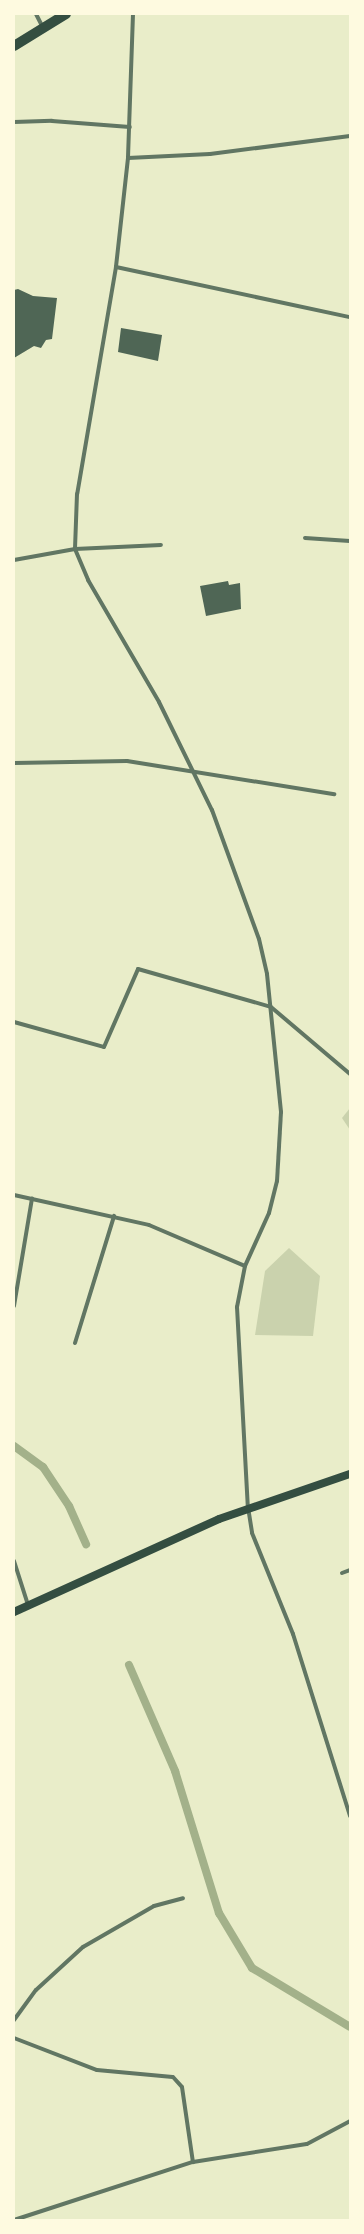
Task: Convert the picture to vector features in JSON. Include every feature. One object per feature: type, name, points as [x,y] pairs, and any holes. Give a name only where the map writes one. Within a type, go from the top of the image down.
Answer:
[{"type":"main road","points":[[14,46],[66,14]]},
{"type":"main road","points":[[14,1612],[132,1555],[248,1507],[350,1474]]},
{"type":"street","points":[[36,14],[43,29]]},
{"type":"street","points":[[133,14],[128,158],[116,267],[77,494],[75,549],[88,580],[194,770],[259,939],[271,1007],[281,1112],[277,1181],[269,1213],[245,1266],[236,1315],[243,1375],[248,1507],[252,1533],[294,1634],[350,1816]]},
{"type":"street","points":[[14,122],[52,121],[130,127]]},
{"type":"street","points":[[128,158],[210,154],[350,136]]},
{"type":"street","points":[[116,267],[350,317]]},
{"type":"street","points":[[305,538],[350,541]]},
{"type":"street","points":[[14,560],[75,549],[161,545]]},
{"type":"street","points":[[14,763],[127,761],[194,770],[334,794]]},
{"type":"street","points":[[14,1022],[104,1047],[138,969],[271,1007],[350,1074]]},
{"type":"street","points":[[14,1195],[149,1224],[245,1266]]},
{"type":"street","points":[[14,1306],[32,1198]]},
{"type":"street","points":[[74,1343],[114,1216]]},
{"type":"street","points":[[14,1561],[28,1605]]},
{"type":"street","points":[[342,1573],[350,1570]]},
{"type":"street","points":[[14,2020],[36,1990],[83,1947],[154,1906],[183,1898]]},
{"type":"street","points":[[14,2038],[97,2070],[173,2077],[182,2087],[193,2162]]},
{"type":"street","points":[[14,2220],[193,2162],[307,2144],[350,2121]]},
{"type":"green space","points":[[350,1108],[350,1130],[342,1118]]},
{"type":"green space","points":[[289,1248],[320,1276],[313,1336],[255,1335],[265,1271]]},
{"type":"building","points":[[18,289],[33,296],[57,298],[52,339],[46,340],[41,348],[34,346],[14,358],[14,290]]},
{"type":"building","points":[[121,328],[162,335],[158,361],[118,352]]},
{"type":"building","points":[[228,581],[229,585],[240,583],[241,609],[206,616],[200,586]]},
{"type":"waterway","points":[[14,1446],[43,1467],[69,1506],[86,1544]]},
{"type":"waterway","points":[[129,1665],[175,1771],[219,1913],[252,1968],[350,2027]]}]
